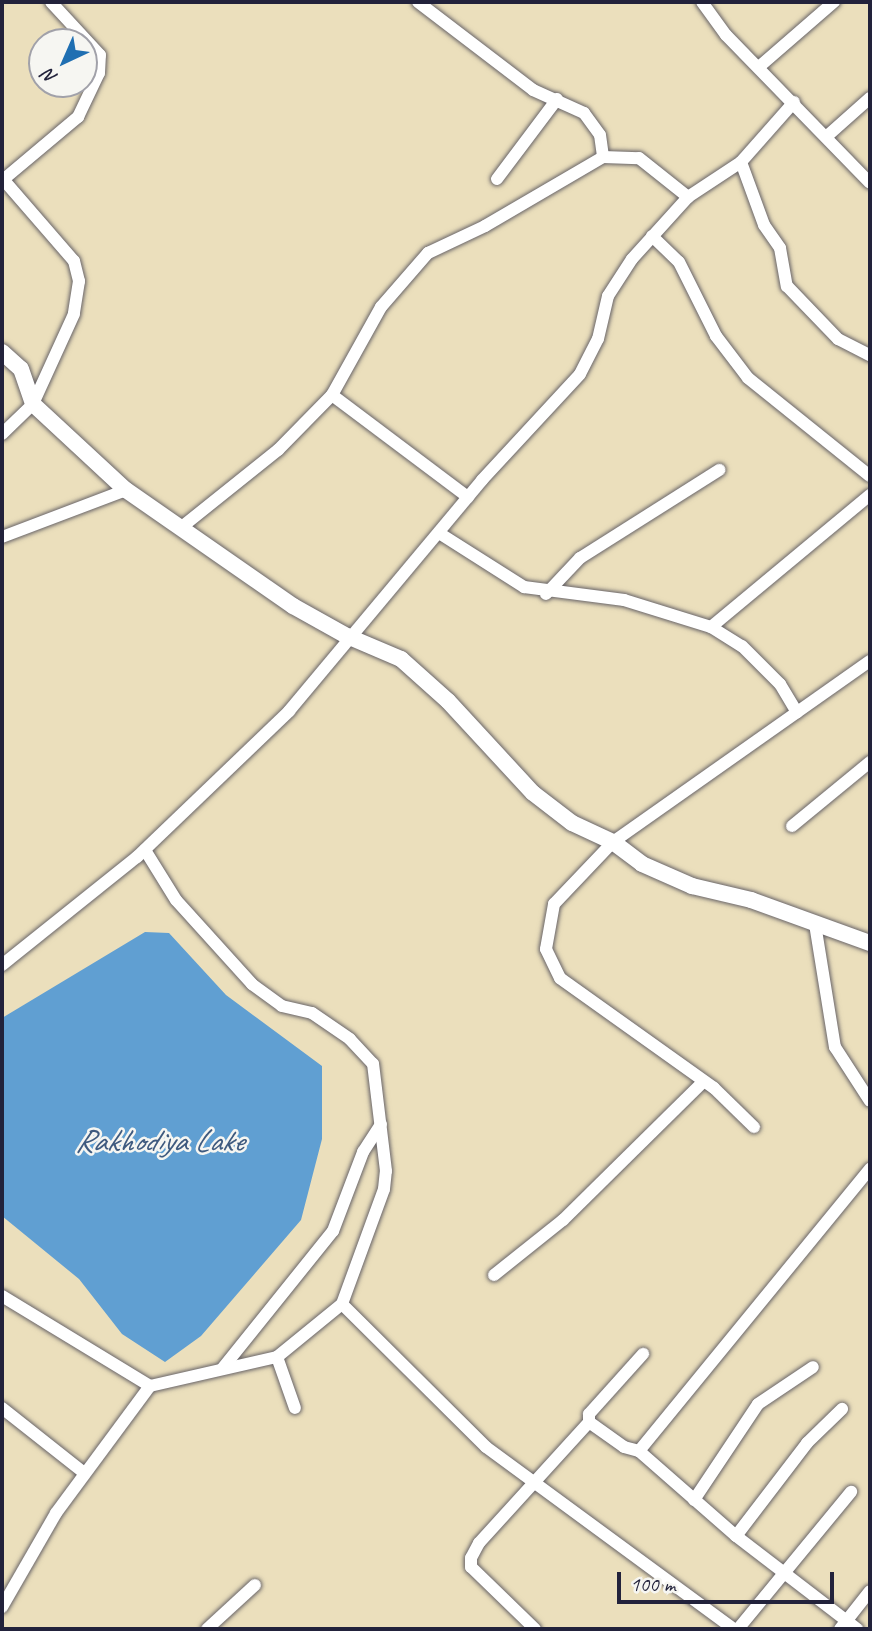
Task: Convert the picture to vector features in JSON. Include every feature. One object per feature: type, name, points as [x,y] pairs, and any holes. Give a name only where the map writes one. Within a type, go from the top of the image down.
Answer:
[{"type":"street","points":[[2,434],[33,404],[74,314],[79,281],[74,261],[3,178],[78,117],[99,73],[100,55],[51,2]]},
{"type":"street","points":[[418,2],[533,90],[584,113],[600,135],[603,157]]},
{"type":"street","points":[[702,2],[726,35],[760,66],[870,183]]},
{"type":"street","points":[[760,66],[834,2]]},
{"type":"street","points":[[826,137],[870,97]]},
{"type":"street","points":[[498,179],[557,99]]},
{"type":"street","points":[[2,965],[145,850],[289,710],[347,636],[580,374],[598,340],[608,296],[652,236],[688,197],[741,162],[794,102]]},
{"type":"street","points":[[183,526],[278,450],[332,395],[382,307],[428,253],[485,226],[603,157],[639,158],[688,197]]},
{"type":"street","points":[[741,162],[764,225],[780,248],[786,286],[838,339],[870,355]]},
{"type":"street","points":[[652,236],[679,262],[716,336],[748,378],[870,476]]},
{"type":"street","points":[[2,352],[21,369],[33,404],[125,490],[183,526],[293,606],[347,636],[401,659],[448,701],[533,793],[572,823],[613,842],[642,864],[692,886],[751,900],[870,943]]},
{"type":"street","points":[[332,395],[468,497]]},
{"type":"street","points":[[546,594],[580,558],[719,470]]},
{"type":"street","points":[[2,537],[125,490]]},
{"type":"street","points":[[711,627],[870,495]]},
{"type":"street","points":[[439,533],[524,587],[546,594],[624,600],[711,627],[741,646],[780,684],[797,712]]},
{"type":"street","points":[[754,1127],[703,1082],[560,978],[546,949],[554,904],[613,842],[870,661]]},
{"type":"street","points":[[792,826],[870,762]]},
{"type":"street","points":[[2,1607],[83,1472],[107,1449],[150,1386],[277,1357],[342,1304],[384,1189],[381,1124],[373,1064],[350,1039],[312,1013],[282,1006],[253,984],[176,900],[145,850]]},
{"type":"street","points":[[815,924],[835,1047],[870,1101]]},
{"type":"street","points":[[495,1275],[563,1220],[703,1082]]},
{"type":"street","points":[[222,1369],[333,1231],[363,1152],[381,1124]]},
{"type":"street","points":[[639,1451],[870,1169]]},
{"type":"street","points":[[2,1296],[150,1386]]},
{"type":"street","points":[[342,1304],[486,1447],[532,1483],[630,1549],[736,1629],[851,1492]]},
{"type":"street","points":[[535,1629],[471,1567],[471,1558],[532,1483],[589,1422],[589,1414],[643,1354]]},
{"type":"street","points":[[277,1357],[295,1408]]},
{"type":"street","points":[[694,1500],[758,1404],[813,1367]]},
{"type":"street","points":[[2,1408],[83,1472]]},
{"type":"street","points":[[736,1536],[807,1443],[842,1409]]},
{"type":"street","points":[[589,1422],[624,1447],[639,1451],[736,1536],[785,1571],[849,1626],[870,1591]]},
{"type":"street","points":[[207,1629],[255,1585]]},
{"type":"water","name":"Rakhodiya Lake","points":[[145,932],[169,933],[226,995],[322,1066],[322,1139],[301,1220],[201,1336],[165,1362],[122,1334],[79,1279],[2,1216],[2,1018]]}]
